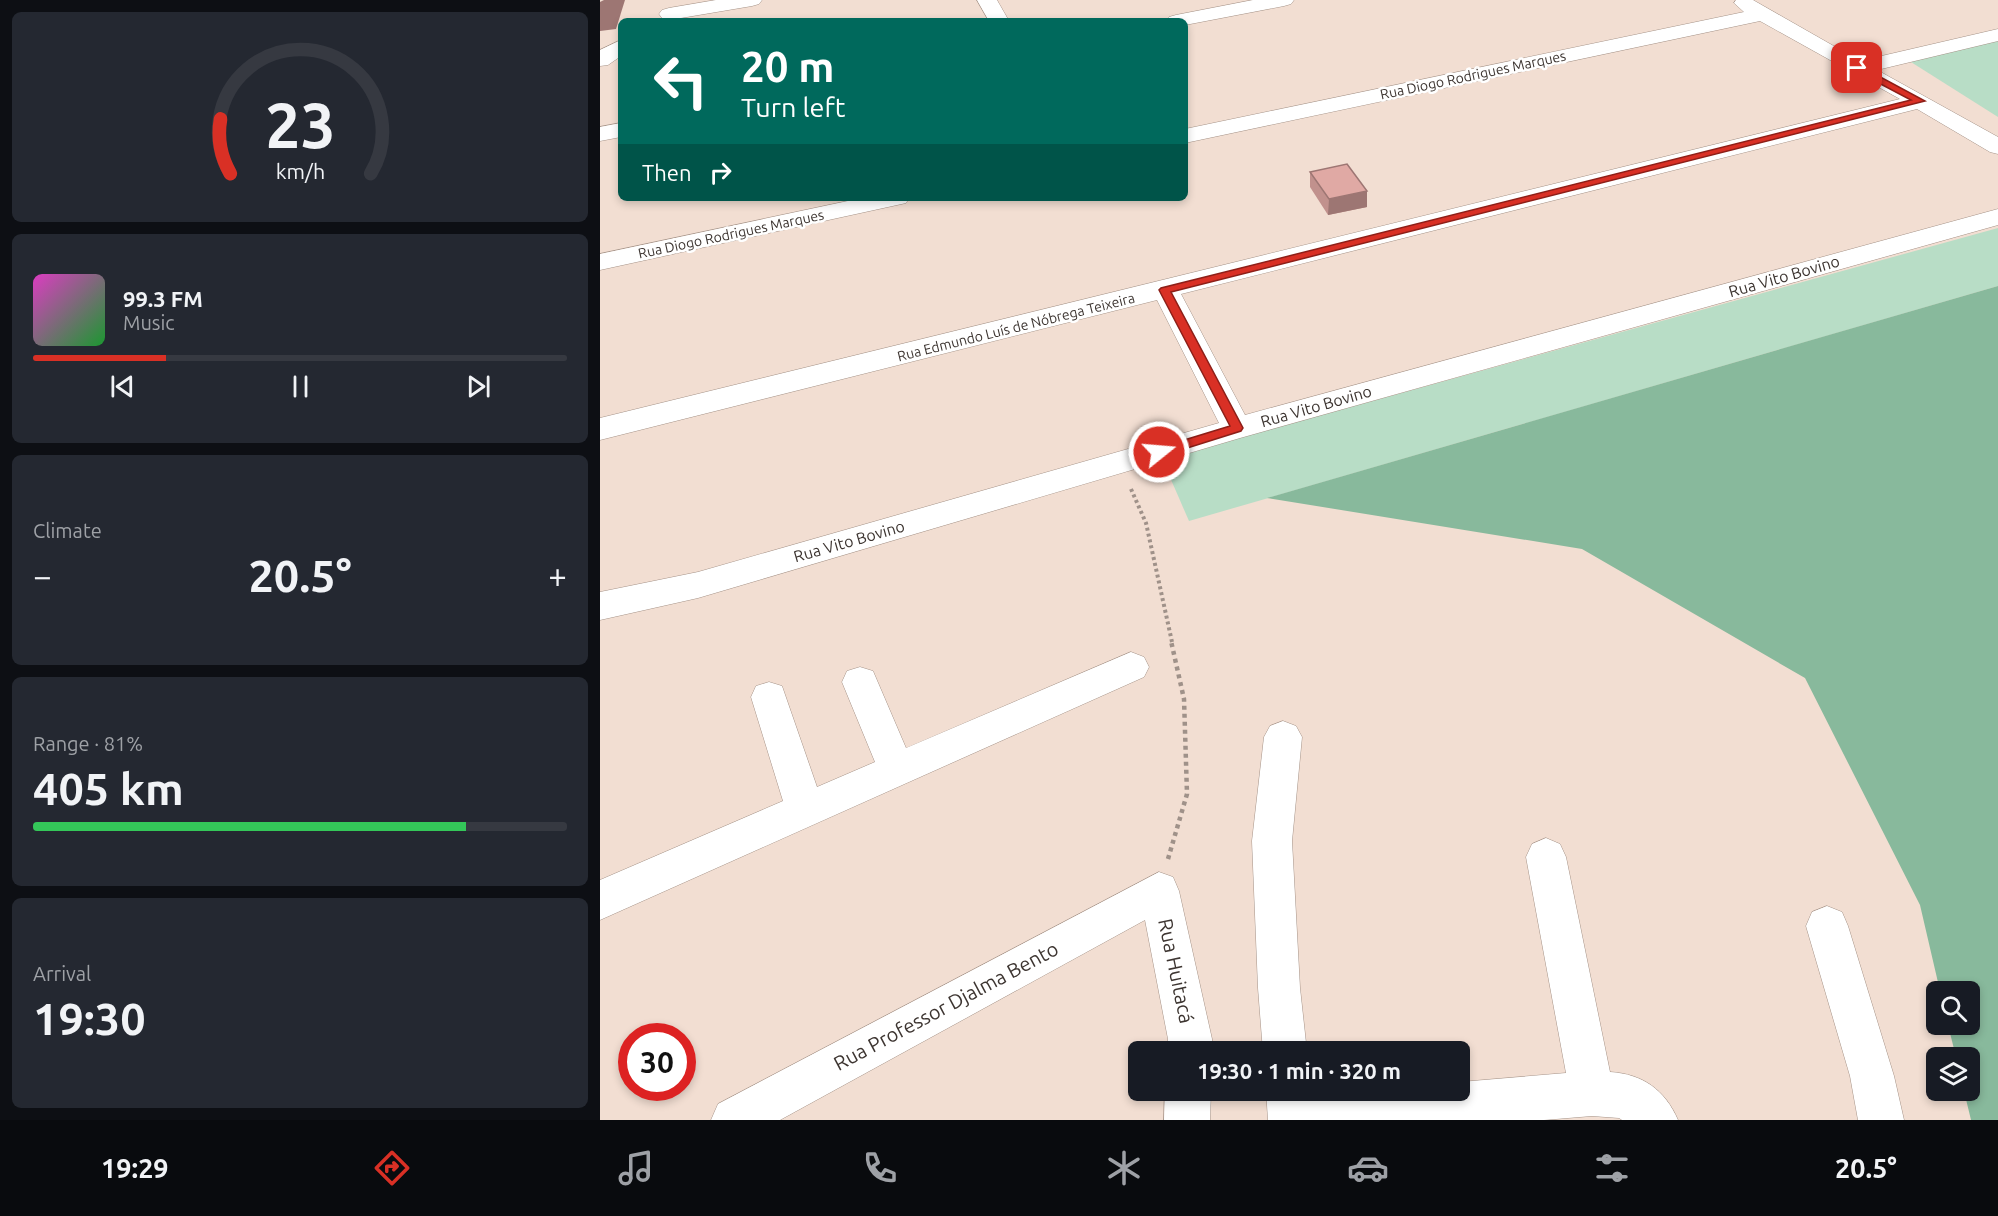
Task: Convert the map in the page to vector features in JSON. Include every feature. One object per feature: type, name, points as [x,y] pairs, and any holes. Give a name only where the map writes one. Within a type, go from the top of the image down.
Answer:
[{"type":"street","points":[[670,12],[752,0]]},
{"type":"street","points":[[987,0],[997,18]]},
{"type":"street","points":[[1188,19],[1284,0]]},
{"type":"street","points":[[1739,0],[1998,147]]},
{"type":"street","name":"Rua Diogo Rodrigues Marques","points":[[1188,135],[1762,14]]},
{"type":"street","points":[[1857,68],[1998,35]]},
{"type":"street","points":[[600,60],[618,48]]},
{"type":"street","name":"Rua Edmundo Luís de Nóbrega Teixeira","points":[[600,429],[1920,101]]},
{"type":"street","points":[[600,134],[618,130]]},
{"type":"street","name":"Rua Diogo Rodrigues Marques","points":[[600,262],[883,201]]},
{"type":"street","name":"Rua Vito Bovino","points":[[600,606],[698,585],[1237,428],[1998,217]]},
{"type":"street","points":[[1165,290],[1237,428]]},
{"type":"street","points":[[600,900],[1131,667]]},
{"type":"street","points":[[860,682],[897,770]]},
{"type":"street","points":[[769,697],[805,810]]},
{"type":"street","points":[[1283,737],[1272,841],[1284,1041]]},
{"type":"street","points":[[1546,857],[1592,1093]]},
{"type":"street","name":"Rua Huitacá","points":[[1159,891],[1190,1041]]},
{"type":"street","name":"Rua Professor Djalma Bento","points":[[734,1120],[1159,891]]},
{"type":"street","points":[[1827,926],[1872,1076],[1881,1120]]},
{"type":"street","points":[[1290,1101],[1293,1120],[1592,1093],[1629,1096],[1655,1120]]},
{"type":"street","points":[[1187,1120],[1188,1101]]},
{"type":"green space","points":[[1998,36],[1998,117],[1903,57]]},
{"type":"green space","points":[[1998,228],[1998,286],[1189,521],[1162,459]]},
{"type":"green space","points":[[1998,286],[1998,1120],[1971,1120],[1966,1101],[1980,1101],[1980,1047],[1954,1047],[1950,1035],[1980,1035],[1980,981],[1938,981],[1920,905],[1805,678],[1582,549],[1267,498]]},
{"type":"building","points":[[1347,164],[1367,191],[1329,199],[1310,172]]},
{"type":"route","points":[[1159,452],[1237,428],[1165,290],[1920,101],[1857,68]]}]
